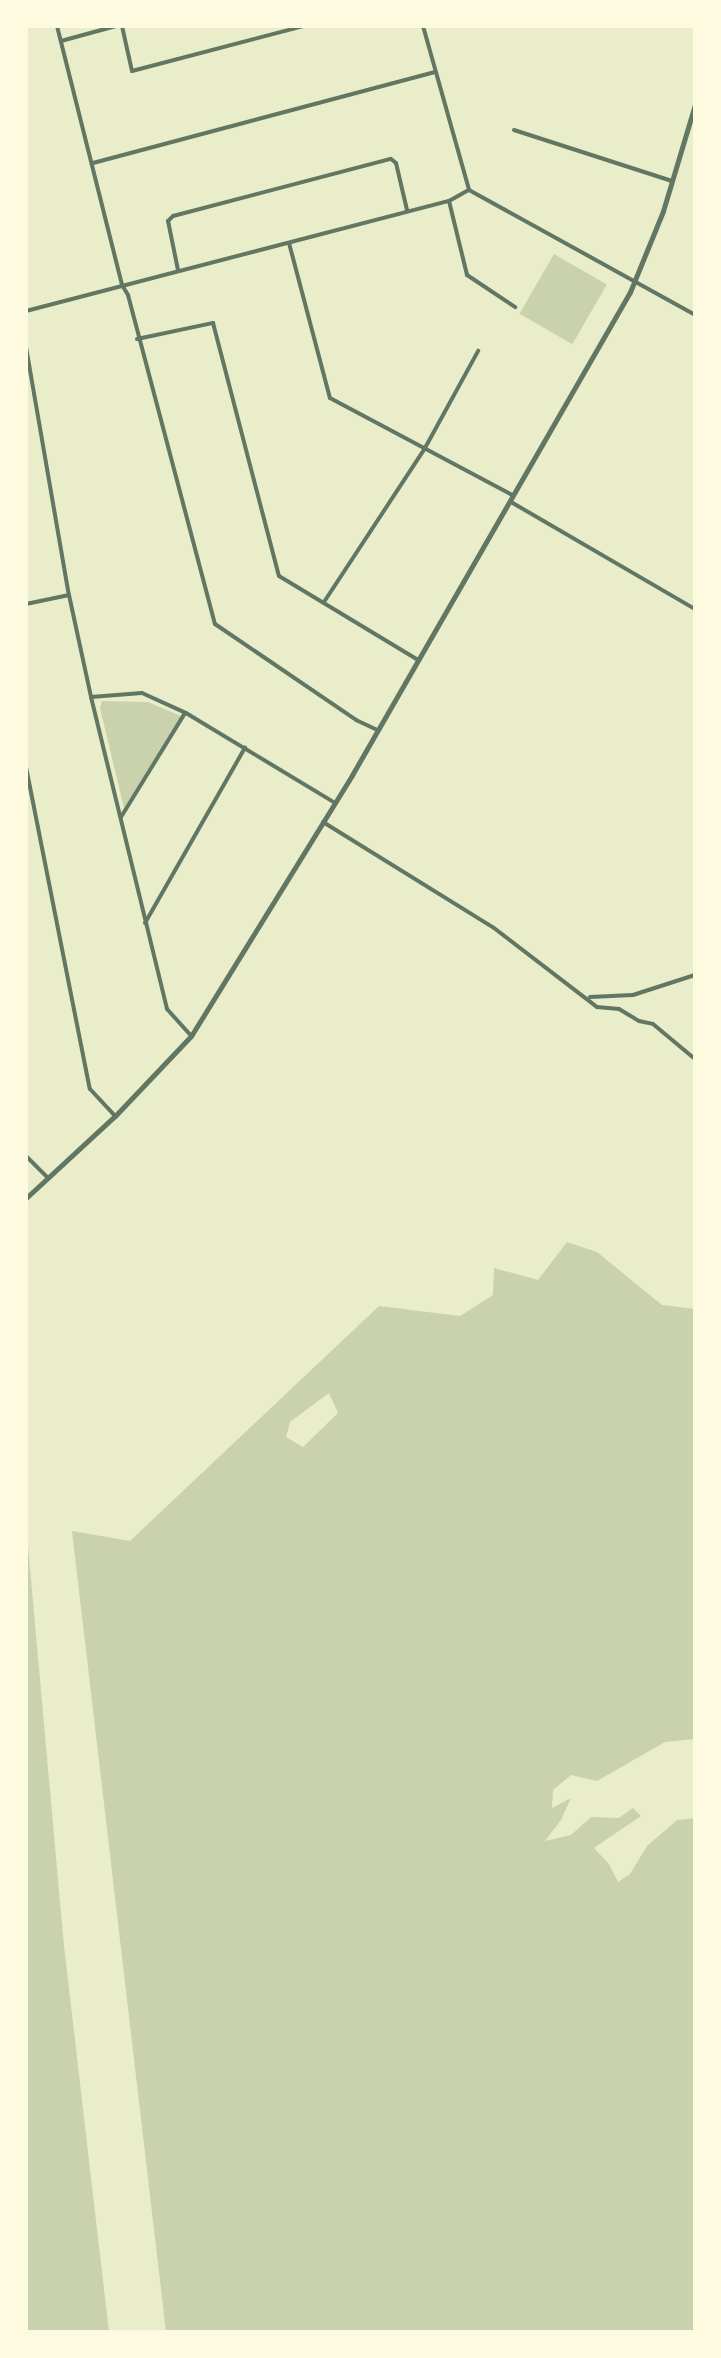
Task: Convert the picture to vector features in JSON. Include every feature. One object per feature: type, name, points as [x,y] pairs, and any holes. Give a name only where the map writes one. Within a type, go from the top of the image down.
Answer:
[{"type":"street","points":[[57,26],[122,285],[128,295],[137,339],[215,624],[356,720],[378,731]]},
{"type":"street","points":[[61,41],[116,26]]},
{"type":"street","points":[[122,26],[132,71],[304,26]]},
{"type":"street","points":[[423,26],[469,190],[695,315]]},
{"type":"street","points":[[93,163],[434,72]]},
{"type":"street","points":[[26,1198],[115,1116],[191,1036],[335,803],[420,662],[635,282],[672,181],[695,104]]},
{"type":"street","points":[[514,130],[672,181]]},
{"type":"street","points":[[178,271],[168,221],[187,212],[391,159],[396,163],[407,210]]},
{"type":"street","points":[[26,311],[449,201],[469,190]]},
{"type":"street","points":[[449,201],[467,275],[515,307]]},
{"type":"street","points":[[289,242],[330,398],[415,446],[425,448],[695,609]]},
{"type":"street","points":[[137,339],[213,323],[279,576],[420,662]]},
{"type":"street","points":[[26,347],[69,595],[145,923],[167,1009],[191,1036]]},
{"type":"street","points":[[324,602],[425,448],[478,351]]},
{"type":"street","points":[[26,604],[69,595]]},
{"type":"street","points":[[91,697],[142,693],[186,713],[335,803]]},
{"type":"street","points":[[121,817],[186,713]]},
{"type":"street","points":[[145,923],[245,748]]},
{"type":"street","points":[[26,767],[90,1089],[115,1116]]},
{"type":"street","points":[[323,822],[494,928],[590,997],[597,1007],[619,1009],[639,1021],[653,1024],[695,1059]]},
{"type":"street","points":[[590,997],[633,995],[695,975]]},
{"type":"street","points":[[26,1156],[48,1178]]},
{"type":"green space","points":[[554,254],[607,284],[572,344],[520,314]]},
{"type":"green space","points":[[102,701],[148,702],[181,716],[124,808],[100,708]]},
{"type":"green space","points":[[567,1242],[597,1252],[662,1305],[695,1309],[695,1739],[665,1742],[597,1781],[571,1775],[553,1790],[552,1808],[571,1798],[561,1820],[545,1841],[571,1835],[591,1817],[619,1818],[633,1808],[641,1816],[594,1848],[609,1864],[618,1882],[630,1874],[647,1846],[677,1820],[695,1818],[695,2332],[166,2332],[72,1531],[130,1541],[379,1306],[460,1316],[493,1295],[494,1268],[538,1280]],"holes":[[[329,1393],[338,1413],[303,1447],[286,1437],[290,1422]]]},
{"type":"green space","points":[[26,1524],[64,1946],[109,2332],[26,2332]]}]
